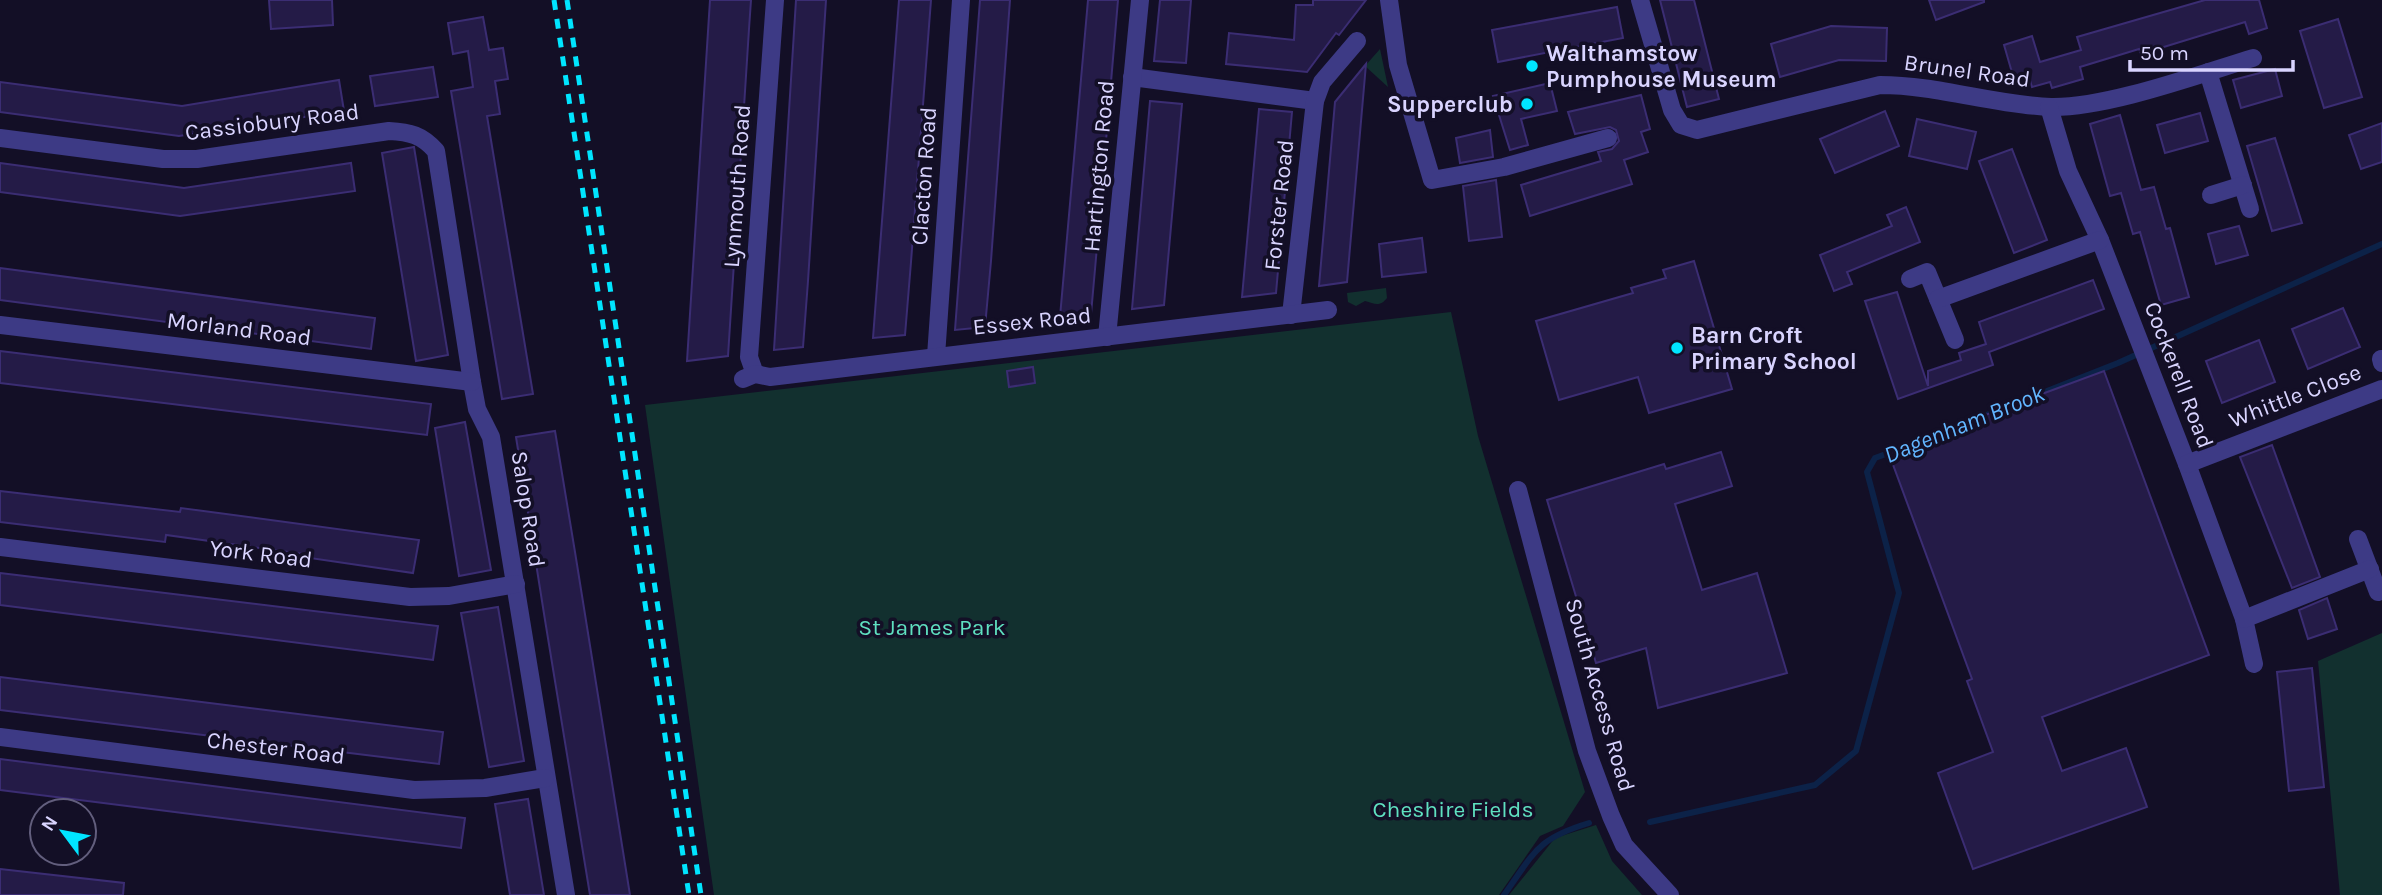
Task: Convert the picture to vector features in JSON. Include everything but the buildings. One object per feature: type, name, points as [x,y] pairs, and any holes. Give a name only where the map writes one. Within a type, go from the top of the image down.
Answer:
[{"type":"street","name":"Lynmouth Road","points":[[749,377],[775,0]]},
{"type":"street","name":"Clacton Road","points":[[936,356],[961,0]]},
{"type":"street","name":"Hartington Road","points":[[1107,337],[1139,0]]},
{"type":"street","name":"Brunel Road","points":[[1640,0],[1672,110],[1681,125],[1697,130],[1880,85],[1912,85],[2049,107],[2084,105],[2253,58]]},
{"type":"street","points":[[1390,3],[1398,65],[1432,180],[1504,167],[1608,138]]},
{"type":"street","name":"Forster Road","points":[[1292,315],[1315,101],[1322,82],[1357,41]]},
{"type":"street","points":[[2208,72],[2250,209]]},
{"type":"street","points":[[1132,77],[1315,101]]},
{"type":"street","name":"Cockerell Road","points":[[2049,107],[2068,172],[2101,240],[2244,618],[2254,664]]},
{"type":"street","name":"Cassiobury Road","points":[[0,138],[163,159],[197,159],[389,131],[408,132],[425,138]]},
{"type":"street","name":"Salop Road","points":[[425,138],[436,151],[477,409],[491,437],[565,895]]},
{"type":"street","points":[[2211,195],[2243,185]]},
{"type":"street","points":[[1938,299],[2101,240]]},
{"type":"street","points":[[1910,279],[1927,272],[1955,340]]},
{"type":"street","name":"Essex Road","points":[[749,377],[770,377],[1328,310]]},
{"type":"street","name":"Morland Road","points":[[0,325],[472,382]]},
{"type":"street","name":"Whittle Close","points":[[2187,464],[2382,389]]},
{"type":"street","name":"South Access Road","points":[[1518,490],[1587,751],[1611,817],[1624,845],[1670,895]]},
{"type":"street","points":[[2358,538],[2378,592]]},
{"type":"street","name":"York Road","points":[[0,547],[410,597],[449,596],[516,584]]},
{"type":"street","points":[[2244,618],[2370,569]]},
{"type":"street","name":"Chester Road","points":[[0,737],[414,790],[485,788],[545,778]]},
{"type":"green space","points":[[1380,49],[1388,87],[1365,66]]},
{"type":"green space","points":[[1386,288],[1387,298],[1380,304],[1365,301],[1356,306],[1348,302],[1347,293]]},
{"type":"green space","name":"St James Park","points":[[1451,312],[1478,436],[1585,792],[1563,826],[1540,836],[1499,895],[714,895],[645,405]]},
{"type":"green space","points":[[2382,633],[2382,895],[2340,895],[2318,661]]},
{"type":"green space","points":[[1596,825],[1612,861],[1642,895],[1509,895],[1555,838]]},
{"type":"waterway","name":"Dagenham Brook","points":[[1979,418],[2118,363],[2382,244]]},
{"type":"waterway","name":"Dagenham Brook","points":[[1650,822],[1815,785],[1856,751],[1899,593],[1867,472],[1875,458],[1894,451]]},
{"type":"waterway","name":"Dagenham Brook","points":[[1504,895],[1547,841],[1589,823]]},
{"type":"railway","points":[[554,0],[689,895]]},
{"type":"railway","points":[[567,0],[701,895]]},
{"type":"place","name":"Walthamstow Pumphouse Museum","points":[[1532,66]]},
{"type":"place","name":"Supperclub","points":[[1527,104]]},
{"type":"place","name":"Barn Croft Primary School","points":[[1677,348]]},
{"type":"park label","name":"Cheshire Fields","points":[[1453,809]]}]
